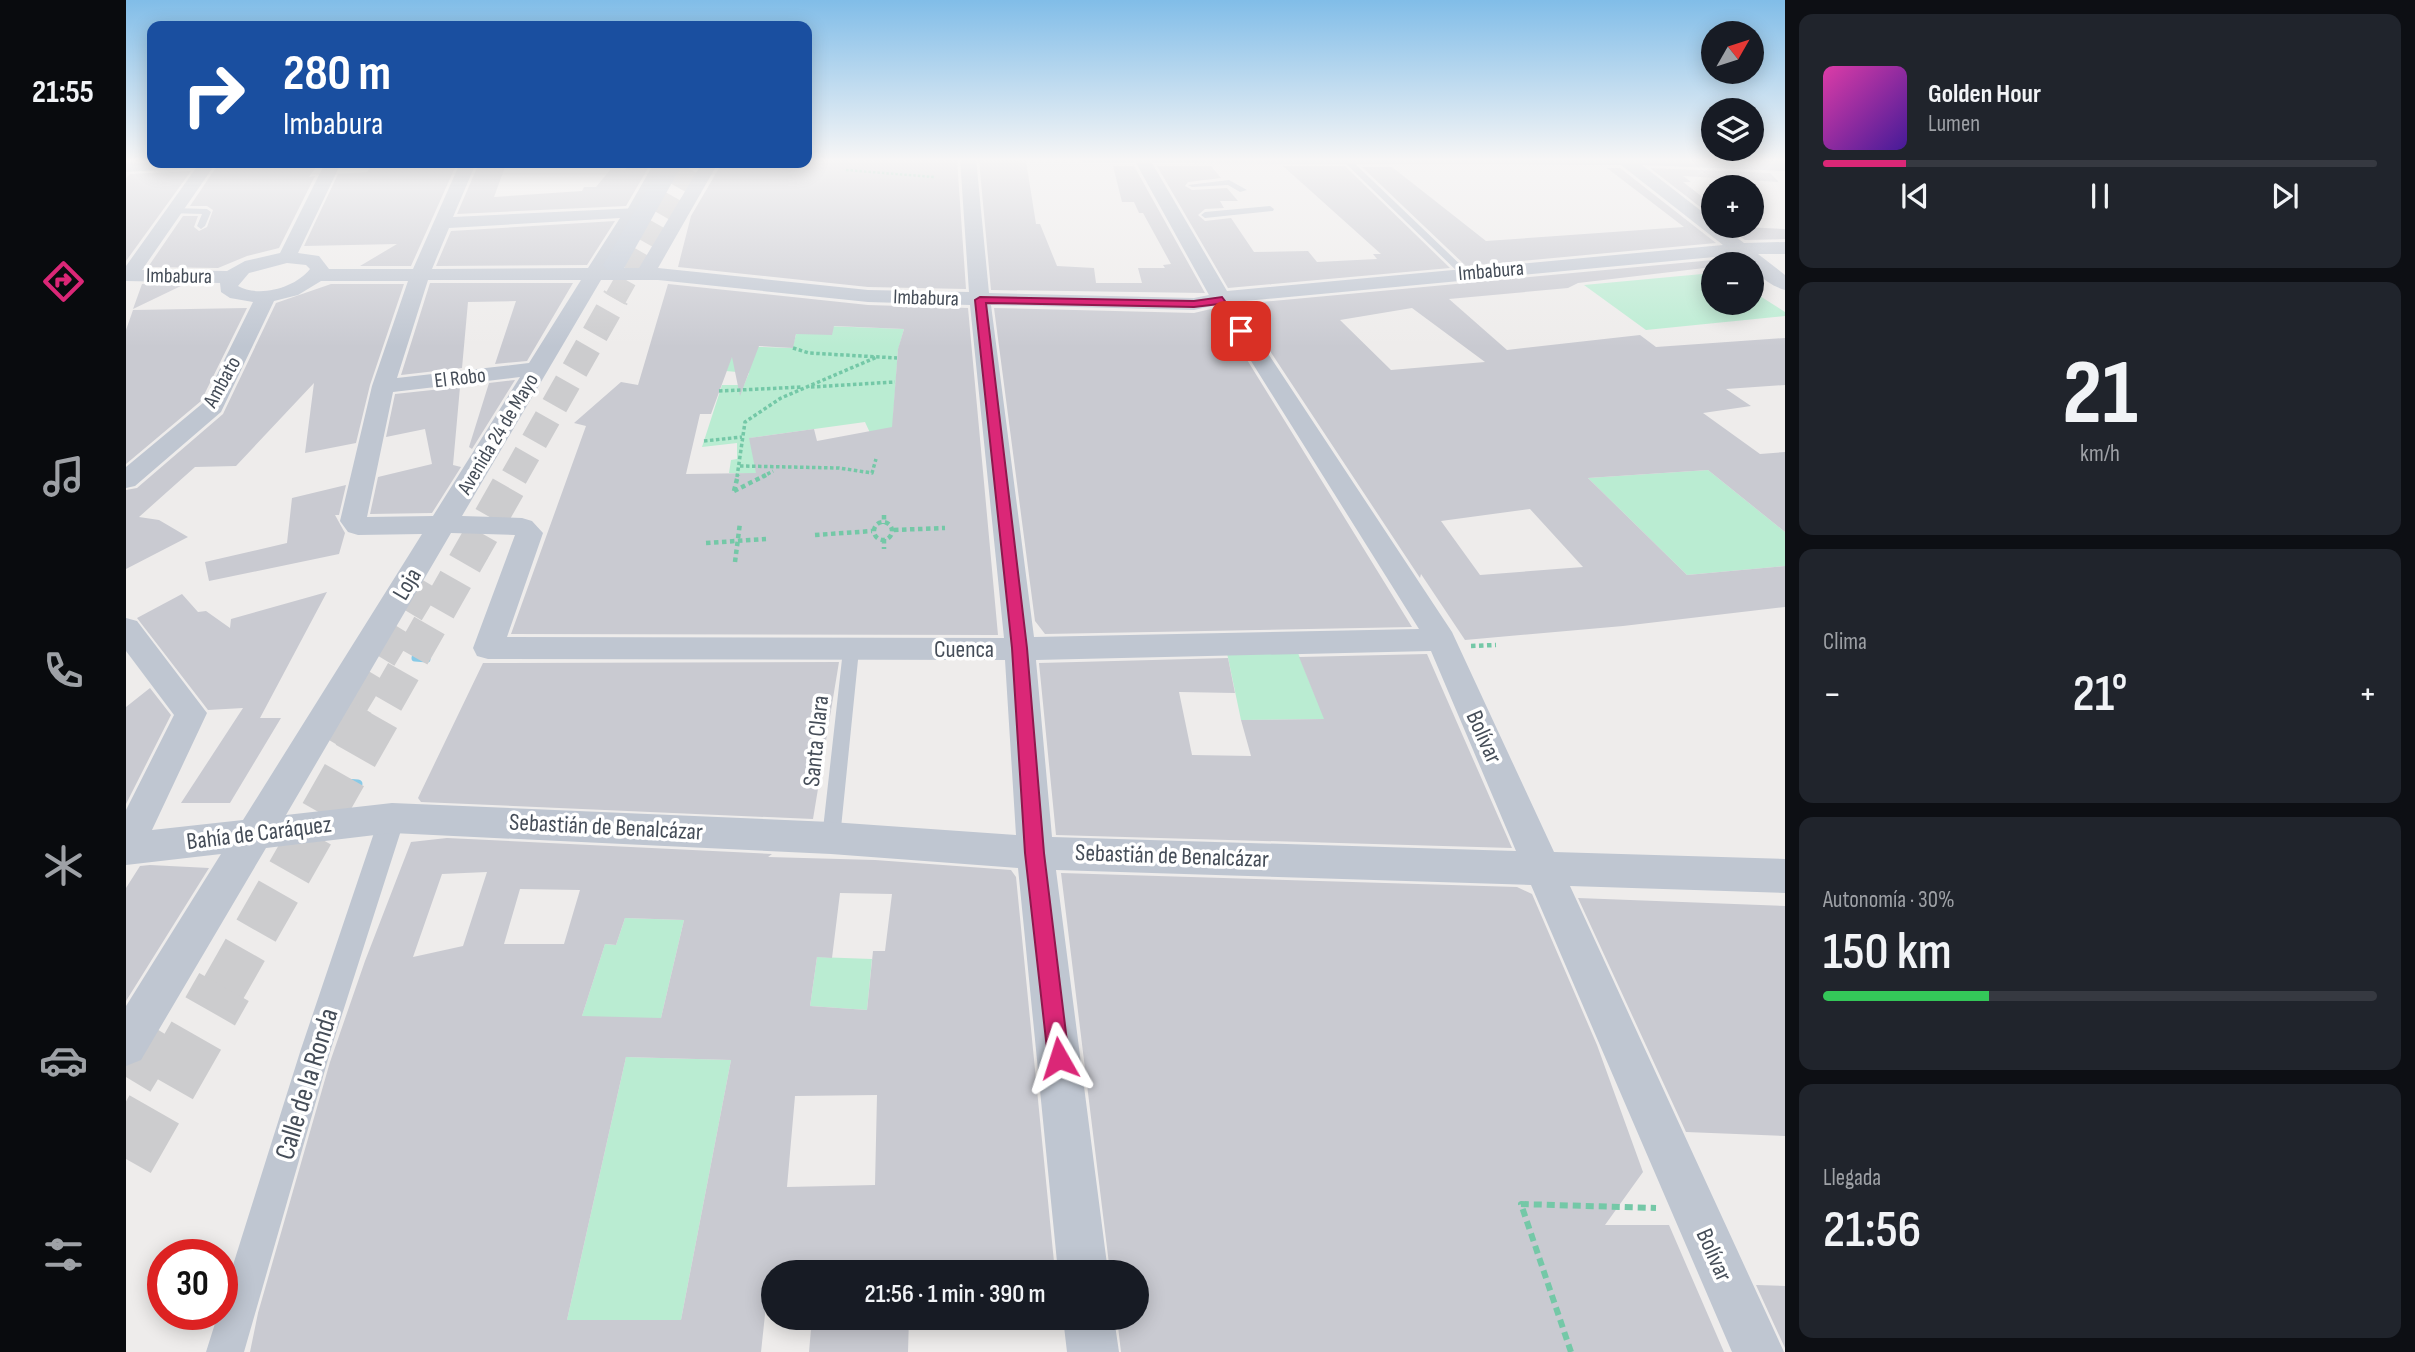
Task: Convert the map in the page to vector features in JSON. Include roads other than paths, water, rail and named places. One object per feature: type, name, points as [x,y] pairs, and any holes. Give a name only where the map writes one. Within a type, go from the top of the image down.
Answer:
[{"type":"main road","name":"Avenida 24 de Mayo","points":[[599,272],[634,221]]},
{"type":"street","points":[[128,275],[167,221]]},
{"type":"street","points":[[288,257],[305,221]]},
{"type":"street","points":[[443,223],[476,221]]},
{"type":"street","name":"Avenida 24 de Mayo","points":[[443,525],[535,368],[599,272],[627,221]]},
{"type":"street","points":[[645,274],[676,221]]},
{"type":"street","points":[[973,221],[1020,648],[1035,853],[1082,1260]]},
{"type":"street","name":"Bolívar","points":[[1182,221],[1222,300],[1454,643],[1542,867],[1758,1352]]},
{"type":"street","points":[[1703,221],[1785,284]]},
{"type":"street","name":"Loja","points":[[443,223],[420,274],[383,387],[353,522],[358,526],[443,525]]},
{"type":"street","name":"Imbabura","points":[[317,275],[599,272],[868,296],[1194,304],[1242,295],[1464,273],[1738,249],[1785,248]]},
{"type":"street","points":[[288,257],[301,257],[319,264],[317,275],[297,288],[267,295],[233,292],[228,288],[232,277],[261,262],[288,257]]},
{"type":"street","name":"Imbabura","points":[[128,275],[232,277]]},
{"type":"street","name":"Ambato","points":[[126,480],[213,407],[267,295]]},
{"type":"street","name":"El Robo","points":[[383,387],[535,368]]},
{"type":"street","name":"Avenida 24 de Mayo","points":[[443,525],[508,524],[522,527],[529,533],[488,648]]},
{"type":"street","name":"Loja","points":[[126,1045],[251,835],[443,525]]},
{"type":"street","points":[[126,629],[191,713],[126,848]]},
{"type":"street","name":"Cuenca","points":[[488,648],[851,650],[1454,643]]},
{"type":"street","name":"Bahía de Caráquez","points":[[126,848],[392,818]]},
{"type":"street","name":"Sebastián de Benalcázar","points":[[392,818],[831,838],[1035,853],[1785,876]]},
{"type":"street","name":"Calle de la Ronda","points":[[225,1352],[316,1049],[392,818]]},
{"type":"street","points":[[126,1031],[251,835]]},
{"type":"street","points":[[1090,1330],[1093,1352]]},
{"type":"lane","points":[[201,226],[203,221]]},
{"type":"lane","points":[[1409,221],[1464,273]]},
{"type":"lane","name":"Santa Clara","points":[[831,838],[851,650]]},
{"type":"waterway","points":[[471,556],[484,557]]},
{"type":"waterway","points":[[415,658],[427,659]]},
{"type":"waterway","points":[[345,783],[358,784]]},
{"type":"tunnel","points":[[615,299],[659,221]]},
{"type":"tunnel","points":[[514,477],[616,297]]},
{"type":"tunnel","points":[[386,702],[515,475]]},
{"type":"tunnel","points":[[352,702],[425,581]]},
{"type":"tunnel","points":[[329,740],[353,700]]},
{"type":"tunnel","points":[[223,989],[387,700]]},
{"type":"tunnel","points":[[126,1159],[224,987]]},
{"type":"tunnel","points":[[126,1077],[161,1019]]}]
